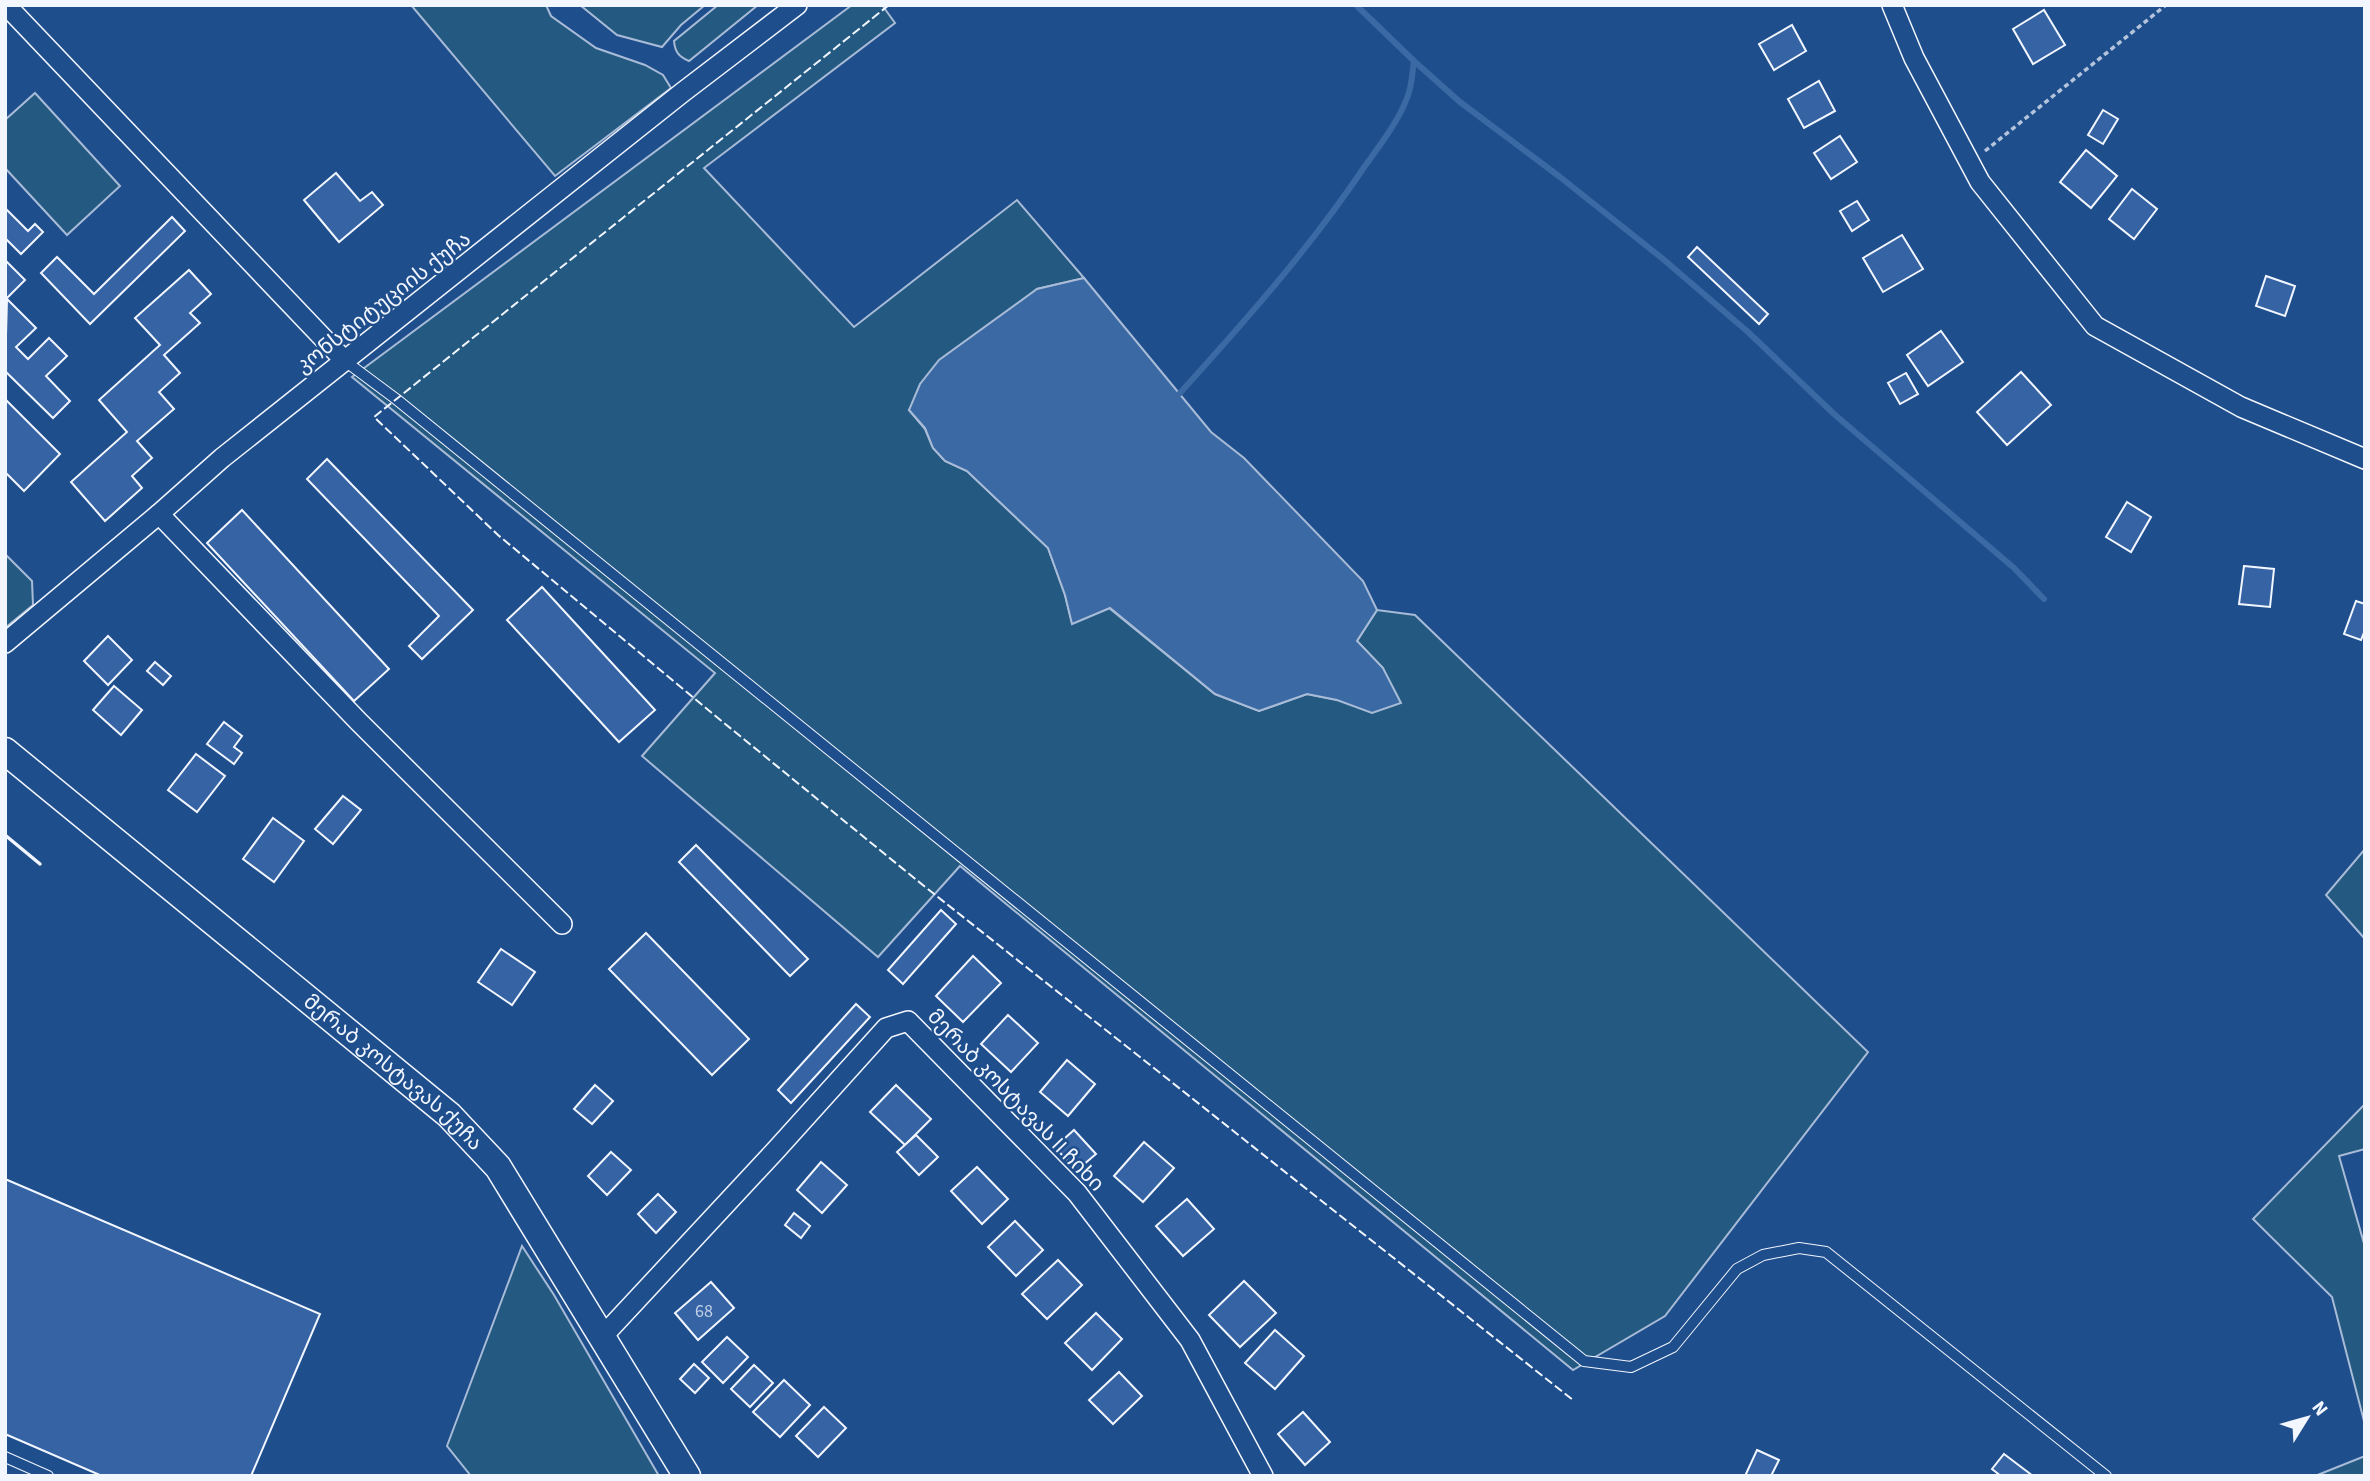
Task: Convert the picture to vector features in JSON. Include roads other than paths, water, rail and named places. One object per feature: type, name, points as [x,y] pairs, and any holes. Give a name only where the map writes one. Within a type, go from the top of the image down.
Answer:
[{"type":"main road","name":"მერაბ კოსტავას ქუჩა","points":[[5,751],[449,1115],[498,1167],[687,1476]]},
{"type":"street","points":[[6,5],[345,360]]},
{"type":"street","name":"კონსტიტუციის ქუჩა","points":[[5,643],[222,458],[797,5]]},
{"type":"street","points":[[1892,5],[1914,58],[1980,181],[2095,326],[2242,407],[2365,459]]},
{"type":"street","points":[[159,514],[359,722],[562,924]]},
{"type":"street","name":"მერაბ კოსტავას II ჩიხი","points":[[603,1336],[886,1028],[908,1021],[1077,1193],[1190,1340],[1263,1476]]},
{"type":"lane","points":[[345,360],[1584,1361],[1631,1367],[1673,1347],[1737,1269],[1763,1255],[1799,1248],[1826,1252],[2106,1476]]},
{"type":"lane","points":[[5,1457],[48,1476]]},
{"type":"waterway","points":[[1180,393],[1300,255],[1383,142],[1403,107],[1410,89],[1414,61],[1356,5]]},
{"type":"waterway","points":[[1414,61],[1460,102],[1663,259],[1748,332],[1834,414],[2014,568],[2044,599]]}]
